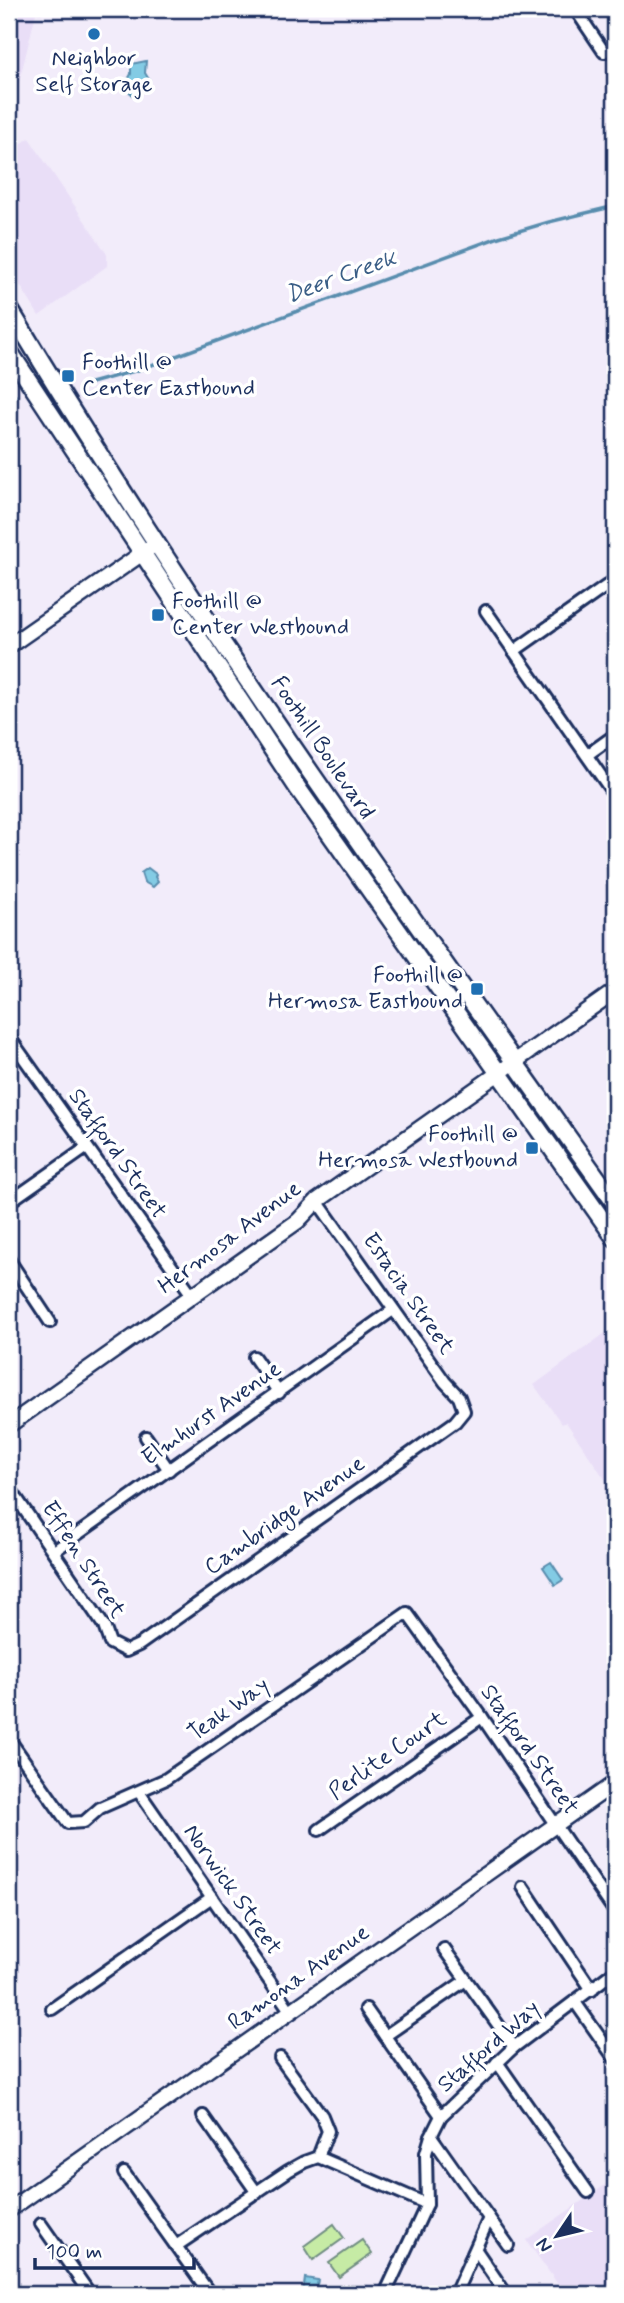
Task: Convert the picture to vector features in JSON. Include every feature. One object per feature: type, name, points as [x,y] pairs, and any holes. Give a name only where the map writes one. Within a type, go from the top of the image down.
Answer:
[{"type":"main road","name":"Foothill Boulevard","points":[[9,307],[157,543],[374,864],[615,1203]]},
{"type":"main road","name":"Foothill Boulevard","points":[[9,351],[290,778],[615,1238]]},
{"type":"street","points":[[575,9],[604,51]]},
{"type":"street","points":[[9,646],[157,543]]},
{"type":"street","points":[[514,651],[615,580]]},
{"type":"street","points":[[486,611],[615,796]]},
{"type":"street","points":[[587,755],[615,734]]},
{"type":"street","name":"Hermosa Avenue","points":[[9,1425],[298,1221],[317,1201],[615,990]]},
{"type":"street","name":"Stafford Street","points":[[9,1037],[192,1295]]},
{"type":"street","points":[[9,1202],[86,1148]]},
{"type":"street","name":"Estacia Street","points":[[317,1201],[444,1382],[459,1397],[464,1411]]},
{"type":"street","points":[[9,1260],[50,1322]]},
{"type":"street","name":"Elmhurst Avenue","points":[[54,1551],[393,1310]]},
{"type":"street","points":[[254,1357],[279,1393]]},
{"type":"street","name":"Cambridge Avenue","points":[[126,1651],[139,1645],[443,1431],[464,1411]]},
{"type":"street","points":[[146,1437],[169,1470]]},
{"type":"street","name":"Effen Street","points":[[9,1487],[104,1626],[110,1643],[126,1651]]},
{"type":"street","name":"Stafford Street","points":[[407,1613],[615,1912]]},
{"type":"street","name":"Teak Way","points":[[10,1745],[68,1823],[84,1822],[100,1808],[166,1779],[407,1613]]},
{"type":"street","name":"Perlite Court","points":[[319,1830],[481,1717]]},
{"type":"street","name":"Ramona Avenue","points":[[10,2206],[615,1783]]},
{"type":"street","name":"Norwick Street","points":[[139,1792],[291,2012]]},
{"type":"street","points":[[523,1886],[593,1990]]},
{"type":"street","points":[[52,2009],[212,1897]]},
{"type":"street","points":[[444,1948],[514,2047]]},
{"type":"street","name":"Stafford Way","points":[[385,2294],[427,2204],[426,2153],[441,2116],[514,2047],[615,1971]]},
{"type":"street","points":[[386,2036],[466,1980]]},
{"type":"street","points":[[575,2002],[615,2059]]},
{"type":"street","points":[[366,2009],[441,2116]]},
{"type":"street","points":[[280,2058],[322,2116],[328,2132],[318,2157]]},
{"type":"street","points":[[497,2062],[588,2192]]},
{"type":"street","points":[[203,2116],[257,2193]]},
{"type":"street","points":[[431,2136],[508,2245]]},
{"type":"street","points":[[176,2246],[304,2162],[318,2157],[427,2204]]},
{"type":"street","points":[[124,2173],[210,2294]]},
{"type":"street","points":[[455,2294],[489,2218]]},
{"type":"street","points":[[41,2224],[90,2294]]},
{"type":"street","points":[[476,2250],[506,2294]]},
{"type":"shaded area","points":[[9,9],[45,9],[41,14],[36,13],[16,94],[15,109],[20,123],[9,131]]},
{"type":"shaded area","points":[[29,138],[107,254],[107,266],[39,316],[9,267],[9,153]]},
{"type":"shaded area","points":[[615,1326],[615,1494],[566,1422],[562,1424],[534,1385]]},
{"type":"shaded area","points":[[615,2178],[615,2294],[565,2294],[526,2240]]},
{"type":"green space","points":[[334,2224],[344,2238],[313,2260],[304,2246]]},
{"type":"green space","points":[[362,2240],[372,2254],[339,2277],[329,2263]]},
{"type":"water","points":[[146,61],[145,73],[150,81],[147,86],[142,86],[135,97],[124,87],[131,74],[131,64]]},
{"type":"water","points":[[148,868],[156,874],[158,882],[153,887],[144,882],[141,873]]},
{"type":"water","points":[[551,1562],[563,1580],[555,1585],[543,1567]]},
{"type":"water","points":[[305,2278],[318,2280],[316,2289],[320,2294],[303,2294]]},
{"type":"waterway","name":"Deer Creek","points":[[80,386],[138,370],[499,237],[615,206]]},
{"type":"waterway","name":"Deer Creek","points":[[9,397],[16,396]]},
{"type":"place","name":"Neighbor Self Storage","points":[[94,34]]},
{"type":"place","name":"Foothill @ Center Eastbound","points":[[68,376]]},
{"type":"place","name":"Foothill @ Center Westbound","points":[[158,615]]},
{"type":"place","name":"Foothill @ Hermosa Eastbound","points":[[477,989]]},
{"type":"place","name":"Foothill @ Hermosa Westbound","points":[[532,1148]]}]
